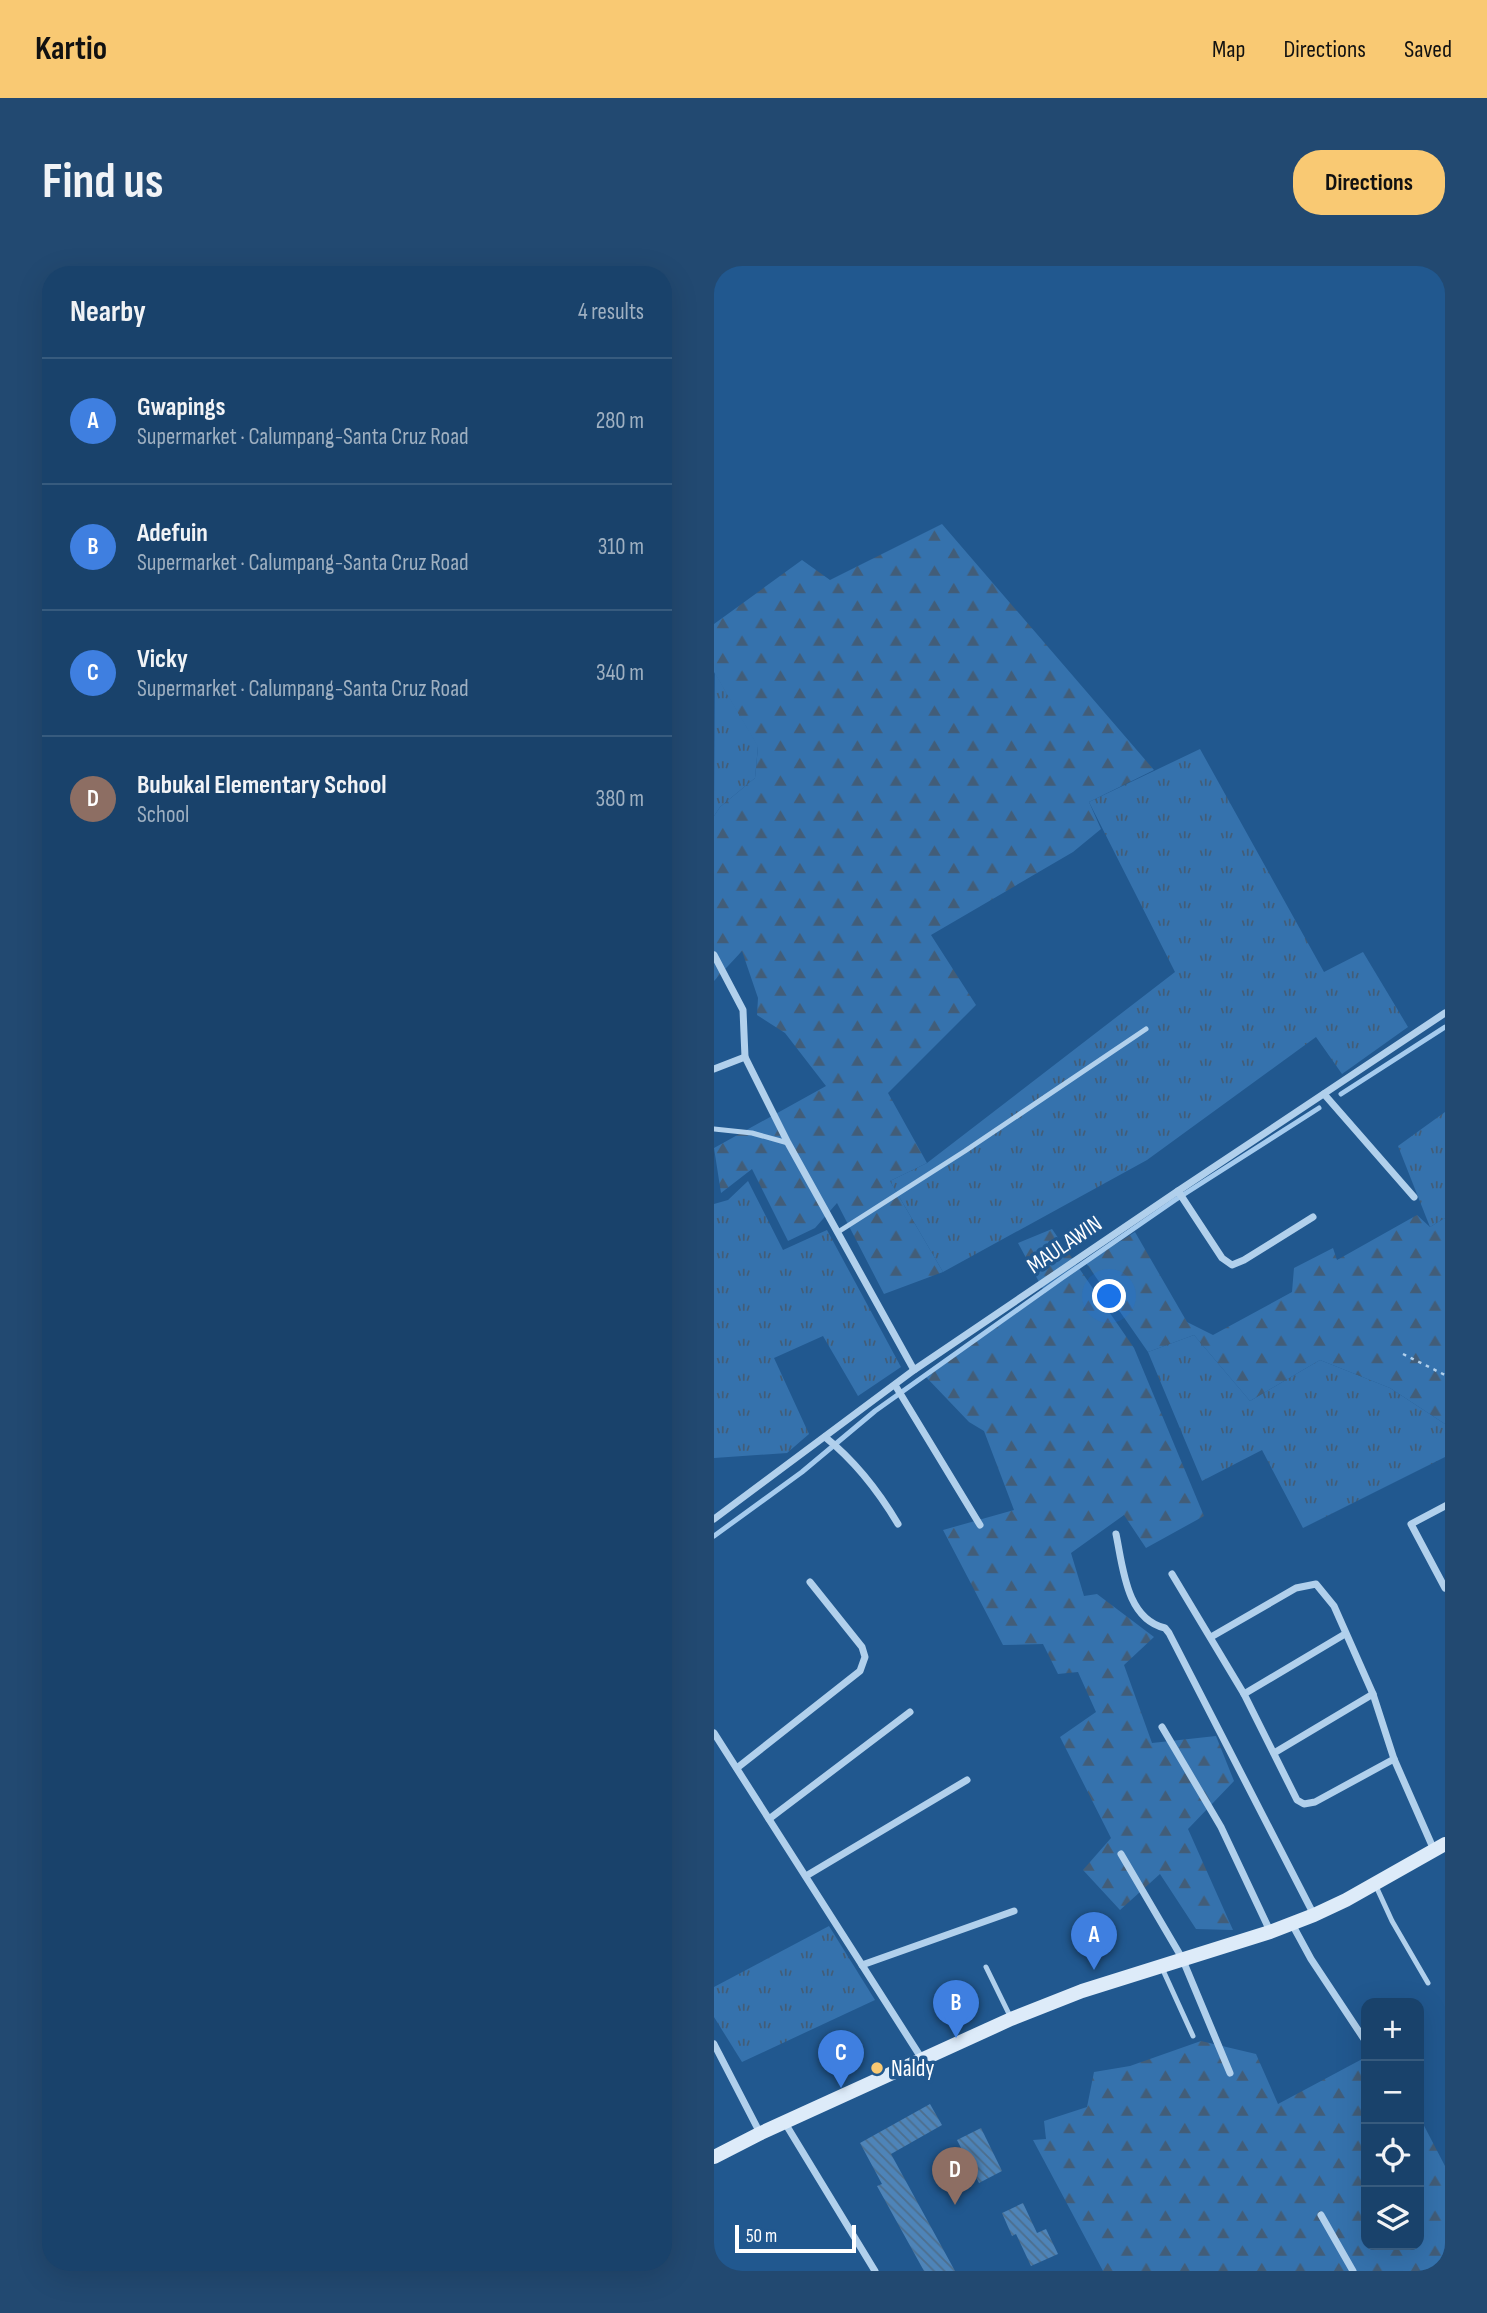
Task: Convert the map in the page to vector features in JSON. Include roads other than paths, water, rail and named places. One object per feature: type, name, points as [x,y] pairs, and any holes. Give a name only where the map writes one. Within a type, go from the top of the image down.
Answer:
[{"type":"main road","points":[[714,2157],[1011,2019],[1082,1991],[1270,1932],[1314,1915],[1440,1847]]},
{"type":"street","points":[[714,955],[743,1010],[745,1057],[788,1143],[914,1370]]},
{"type":"street","name":"MAULAWIN","points":[[714,1519],[914,1370],[1445,1013]]},
{"type":"street","points":[[714,1069],[745,1057]]},
{"type":"street","points":[[1324,1094],[1414,1197]]},
{"type":"street","points":[[1178,1191],[1222,1258],[1232,1265],[1313,1217]]},
{"type":"street","points":[[895,1385],[980,1525]]},
{"type":"street","points":[[825,1437],[842,1450],[887,1504],[898,1524]]},
{"type":"street","points":[[1445,1506],[1411,1524],[1445,1588]]},
{"type":"street","points":[[1116,1534],[1134,1606],[1169,1633],[1314,1915]]},
{"type":"street","points":[[1172,1574],[1244,1695],[1297,1800],[1304,1804],[1315,1802],[1394,1759]]},
{"type":"street","points":[[737,1768],[860,1671],[865,1657],[862,1647],[810,1582]]},
{"type":"street","points":[[1210,1637],[1296,1588],[1316,1584],[1334,1606],[1373,1694],[1394,1759],[1440,1847]]},
{"type":"street","points":[[1244,1695],[1345,1634]]},
{"type":"street","points":[[1274,1753],[1373,1694]]},
{"type":"street","points":[[769,1819],[910,1712]]},
{"type":"street","points":[[1162,1727],[1221,1827],[1270,1932]]},
{"type":"street","points":[[714,1733],[922,2059]]},
{"type":"street","points":[[806,1876],[967,1780]]},
{"type":"street","points":[[1121,1854],[1182,1958],[1230,2073]]},
{"type":"street","points":[[862,1965],[1014,1911]]},
{"type":"street","points":[[1292,1923],[1311,1959],[1361,2034]]},
{"type":"street","points":[[714,2044],[761,2133]]},
{"type":"street","points":[[785,2123],[874,2271]]},
{"type":"street","points":[[1321,2215],[1353,2271]]},
{"type":"lane","points":[[838,1233],[1146,1029]]},
{"type":"lane","points":[[714,1129],[751,1133],[788,1143]]},
{"type":"lane","points":[[1374,1884],[1392,1921],[1429,1983]]},
{"type":"lane","points":[[1161,1966],[1193,2036]]},
{"type":"lane","points":[[986,1967],[1011,2019]]},
{"type":"waterway","points":[[1341,1094],[1445,1027]]},
{"type":"waterway","points":[[714,1536],[802,1472],[875,1411],[1062,1278],[1175,1200],[1319,1108]]},
{"type":"place","name":"Gwapings","points":[[1094,1970]]},
{"type":"place","name":"Adefuin","points":[[956,2038]]},
{"type":"place","name":"Naldy","points":[[877,2068]]},
{"type":"place","name":"Vicky","points":[[841,2088]]},
{"type":"place","name":"Bubukal Elementary School","points":[[955,2205]]}]
